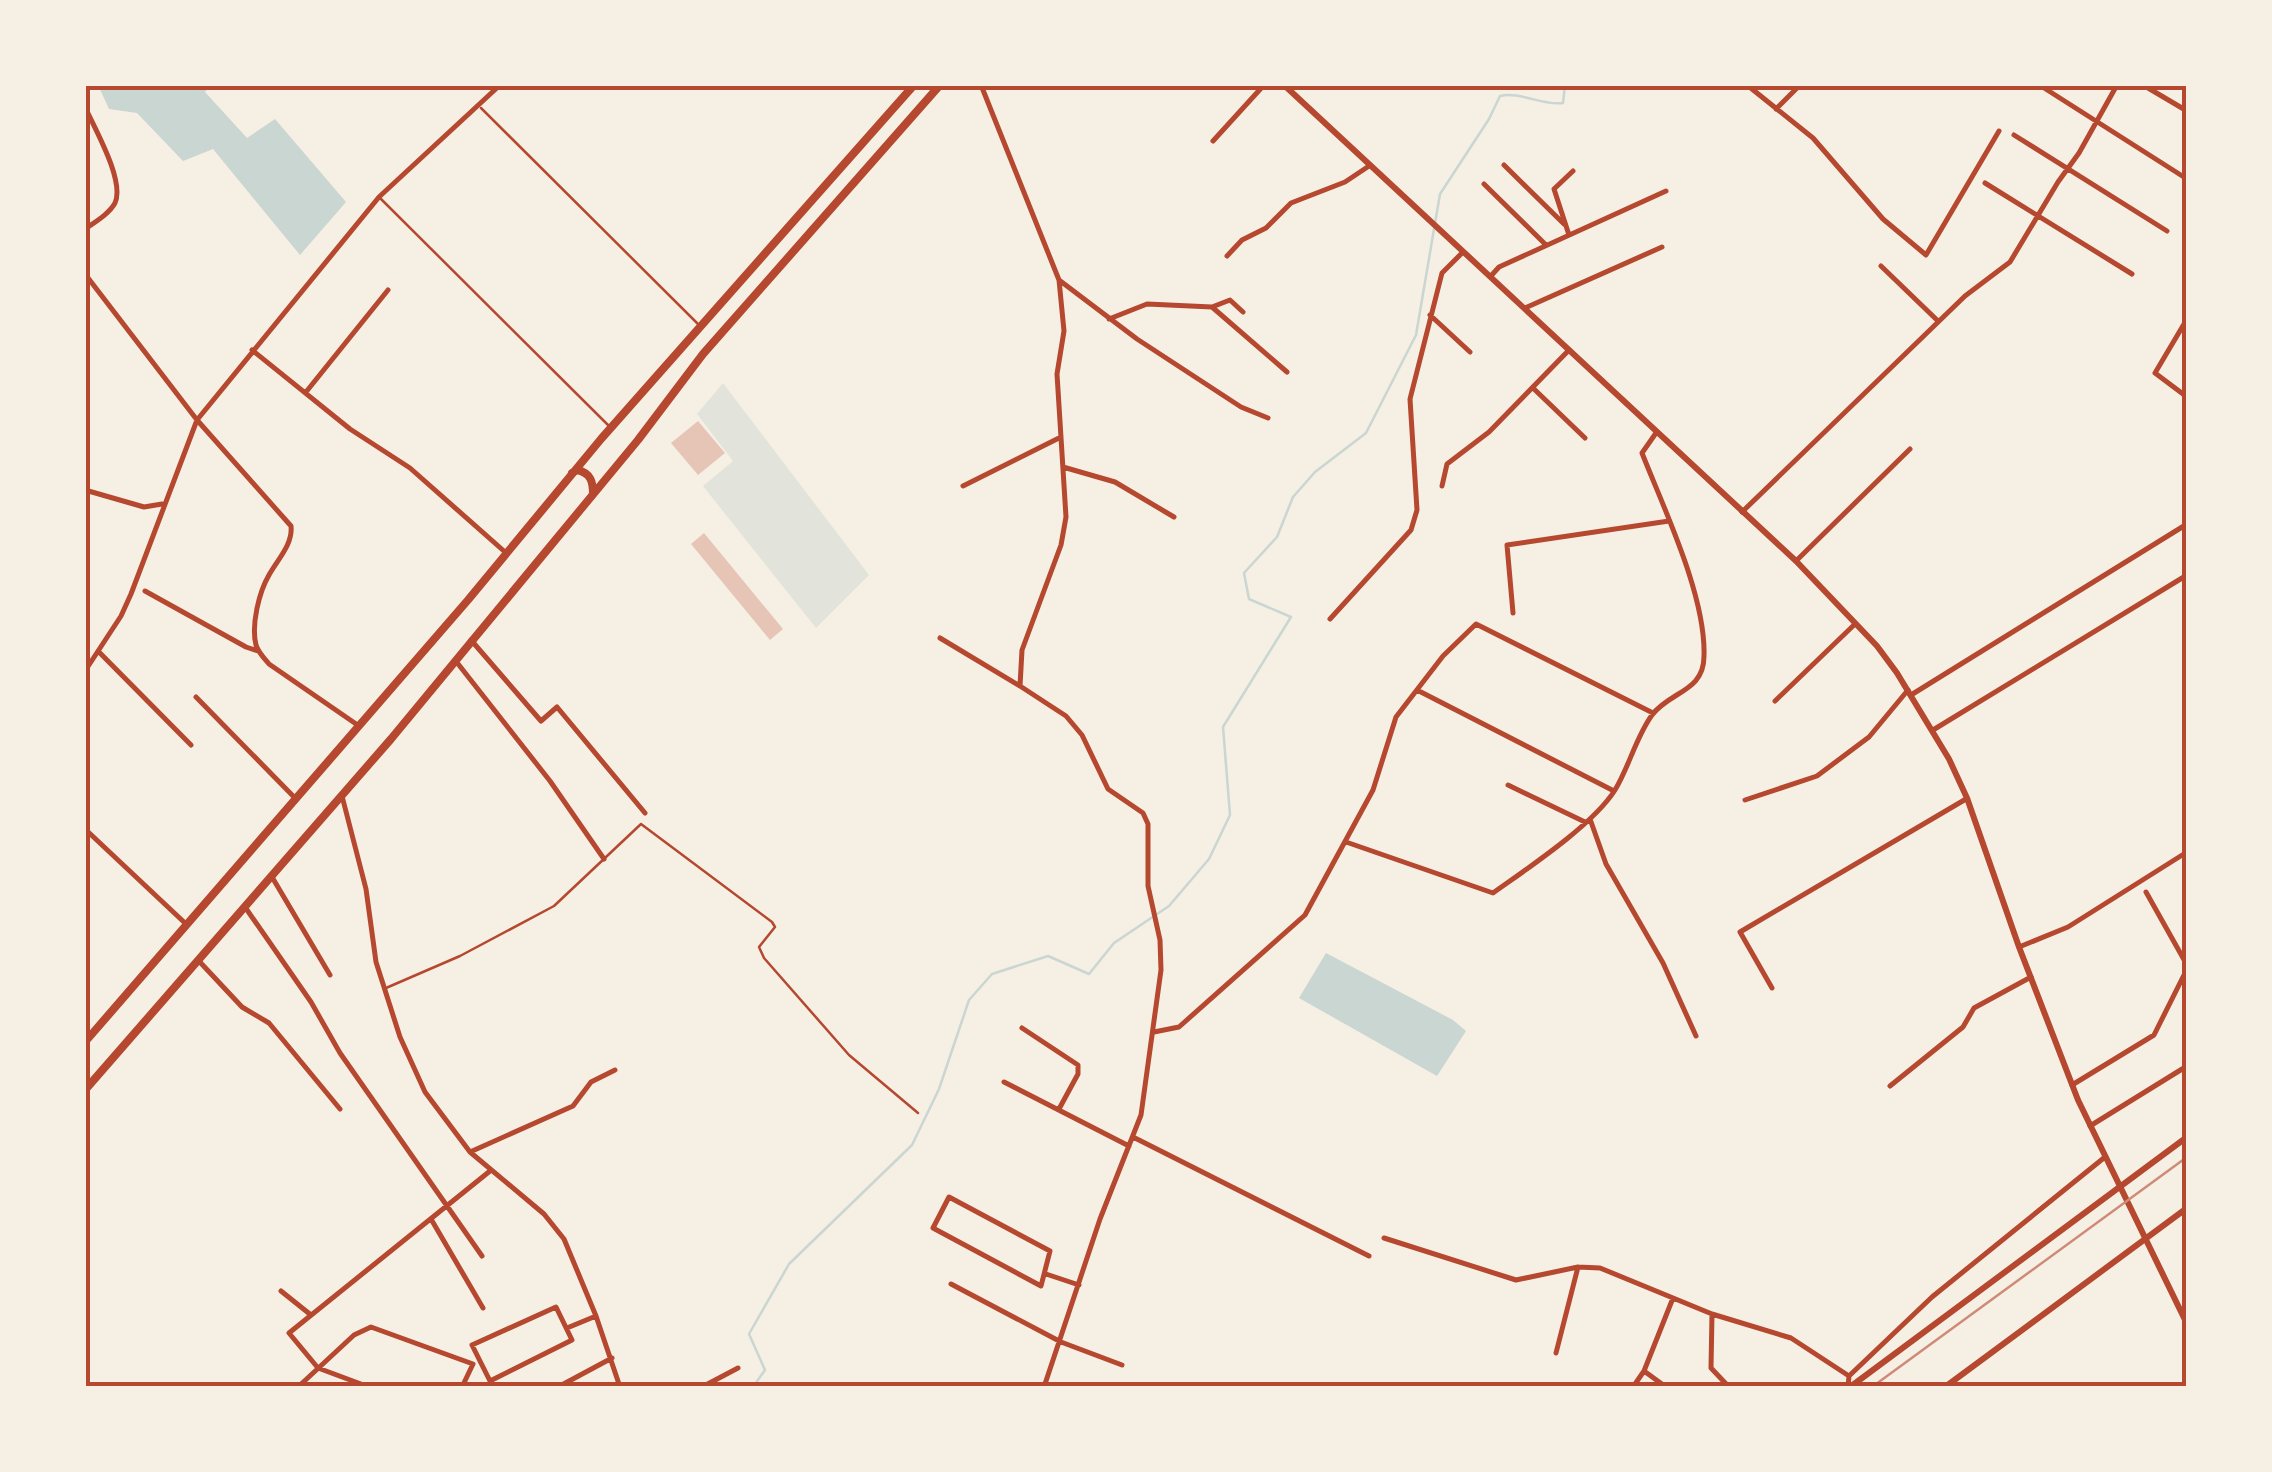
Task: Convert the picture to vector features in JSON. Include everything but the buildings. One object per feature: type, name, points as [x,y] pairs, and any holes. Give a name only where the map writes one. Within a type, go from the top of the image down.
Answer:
[{"type":"highway","points":[[85,1042],[572,473],[914,85]]},
{"type":"highway","points":[[85,1090],[342,796],[593,494],[703,354],[940,85]]},
{"type":"highway","points":[[572,473],[577,470],[587,474],[593,482],[593,494]]},
{"type":"main road","points":[[1284,85],[1796,561],[1857,622],[1910,693],[1967,798],[2018,947],[2072,1085],[2184,1310],[2187,1324]]},
{"type":"main road","points":[[1849,1387],[2187,1137]]},
{"type":"main road","points":[[1945,1387],[2187,1208]]},
{"type":"street","points":[[85,671],[131,594],[197,420],[379,197],[500,85]]},
{"type":"street","points":[[981,85],[1060,280],[1064,331],[1057,374],[1066,517],[1061,545],[1022,650],[1020,686]]},
{"type":"street","points":[[1213,141],[1264,85]]},
{"type":"street","points":[[1746,85],[1812,138],[1882,219],[1926,256],[2000,131]]},
{"type":"street","points":[[1776,109],[1800,85]]},
{"type":"street","points":[[1742,512],[1964,296],[2010,262],[2117,85]]},
{"type":"street","points":[[2143,85],[2187,111]]},
{"type":"street","points":[[2041,86],[2187,179]]},
{"type":"street","points":[[85,107],[113,170],[117,198],[113,207],[85,229]]},
{"type":"street","points":[[2014,135],[2167,231]]},
{"type":"street","points":[[1504,164],[1564,224]]},
{"type":"street","points":[[1227,256],[1242,240],[1262,232],[1291,203],[1345,182],[1369,166]]},
{"type":"street","points":[[1569,235],[1554,189],[1573,171]]},
{"type":"street","points":[[1985,183],[2132,274]]},
{"type":"street","points":[[1484,184],[1546,245]]},
{"type":"street","points":[[1490,277],[1499,268],[1546,245],[1666,191]]},
{"type":"street","points":[[1525,308],[1662,247]]},
{"type":"street","points":[[1330,619],[1412,530],[1417,510],[1410,400],[1442,273],[1462,253]]},
{"type":"street","points":[[1881,266],[1938,321]]},
{"type":"street","points":[[85,274],[197,420],[291,526],[292,536],[260,595],[258,651],[269,664],[359,726]]},
{"type":"street","points":[[1060,280],[1109,319],[1240,407],[1268,418]]},
{"type":"street","points":[[306,392],[388,290]]},
{"type":"street","points":[[1109,319],[1147,304],[1212,307],[1230,300],[1242,312]]},
{"type":"street","points":[[1212,307],[1287,372]]},
{"type":"street","points":[[1430,315],[1470,352]]},
{"type":"street","points":[[2187,319],[2155,374],[2187,398]]},
{"type":"street","points":[[252,350],[350,428],[410,468],[505,552]]},
{"type":"street","points":[[1442,486],[1447,464],[1490,432],[1568,350]]},
{"type":"street","points":[[1533,388],[1585,438]]},
{"type":"street","points":[[1346,842],[1492,893],[1587,820],[1614,791],[1653,713],[1695,684],[1704,658],[1701,618],[1642,453],[1656,433]]},
{"type":"street","points":[[963,486],[1061,437]]},
{"type":"street","points":[[1796,561],[1910,449]]},
{"type":"street","points":[[1063,467],[1116,482],[1174,517]]},
{"type":"street","points":[[85,490],[144,506],[162,504]]},
{"type":"street","points":[[1514,613],[1507,545],[1668,521]]},
{"type":"street","points":[[1746,800],[1817,776],[1869,737],[1910,693],[2187,524]]},
{"type":"street","points":[[1933,730],[2187,574]]},
{"type":"street","points":[[145,591],[258,651]]},
{"type":"street","points":[[1775,701],[1857,622]]},
{"type":"street","points":[[1154,1032],[1179,1028],[1306,915],[1373,790],[1396,717],[1444,656],[1476,624],[1653,713]]},
{"type":"street","points":[[940,638],[1066,716],[1082,735],[1108,789],[1142,814],[1148,824],[1148,886],[1161,970],[1141,1115],[1044,1387]]},
{"type":"street","points":[[472,640],[541,721],[557,707],[645,814]]},
{"type":"street","points":[[98,651],[191,745]]},
{"type":"street","points":[[455,660],[550,781],[604,858]]},
{"type":"street","points":[[1417,690],[1614,791]]},
{"type":"street","points":[[196,697],[296,799]]},
{"type":"street","points":[[1508,786],[1587,820],[1606,864],[1663,963],[1696,1036]]},
{"type":"street","points":[[342,796],[366,889],[376,962],[400,1037],[425,1092],[470,1152],[544,1214],[564,1239],[620,1387]]},
{"type":"street","points":[[1772,988],[1740,932],[1967,798]]},
{"type":"street","points":[[85,829],[186,924]]},
{"type":"street","points":[[2018,947],[2068,927],[2187,852]]},
{"type":"street","points":[[272,877],[330,975]]},
{"type":"street","points":[[2072,1085],[2154,1035],[2187,967],[2146,892]]},
{"type":"street","points":[[246,907],[311,1002],[340,1054],[482,1256]]},
{"type":"street","points":[[198,960],[242,1008],[269,1023],[340,1109]]},
{"type":"street","points":[[1890,1086],[1962,1026],[1974,1008],[2031,977]]},
{"type":"street","points":[[1022,1028],[1078,1065],[1078,1074],[1059,1110]]},
{"type":"street","points":[[2090,1126],[2187,1066]]},
{"type":"street","points":[[470,1152],[573,1106],[591,1082],[615,1070]]},
{"type":"street","points":[[1004,1082],[1129,1146]]},
{"type":"street","points":[[1133,1137],[1370,1256]]},
{"type":"street","points":[[1849,1387],[1849,1376],[1920,1307],[2105,1156]]},
{"type":"street","points":[[369,1387],[318,1368],[289,1333],[490,1171]]},
{"type":"street","points":[[950,1197],[1050,1251],[1046,1274],[1040,1286],[933,1228],[950,1197]]},
{"type":"street","points":[[431,1219],[483,1308]]},
{"type":"street","points":[[1384,1238],[1516,1280],[1578,1267],[1600,1268],[1712,1314],[1791,1338],[1849,1376]]},
{"type":"street","points":[[1556,1353],[1578,1267]]},
{"type":"street","points":[[1046,1274],[1079,1285]]},
{"type":"street","points":[[950,1284],[1061,1342],[1122,1365]]},
{"type":"street","points":[[281,1292],[312,1315]]},
{"type":"street","points":[[1633,1387],[1644,1371],[1673,1298]]},
{"type":"street","points":[[556,1306],[566,1328],[572,1340],[490,1381],[472,1345],[556,1306]]},
{"type":"street","points":[[1712,1314],[1711,1368],[1729,1387]]},
{"type":"street","points":[[566,1328],[596,1316]]},
{"type":"street","points":[[298,1387],[354,1335],[371,1327],[473,1364],[462,1387]]},
{"type":"street","points":[[558,1387],[612,1358]]},
{"type":"street","points":[[702,1387],[738,1368]]},
{"type":"street","points":[[1644,1371],[1666,1387]]},
{"type":"lane","points":[[480,107],[702,328]]},
{"type":"lane","points":[[379,197],[612,428]]},
{"type":"lane","points":[[384,988],[460,956],[554,906],[636,826],[646,826],[772,922],[774,927],[759,948],[764,958],[849,1055],[918,1114]]},
{"type":"shaded area","points":[[98,85],[211,85],[205,92],[247,138],[275,119],[346,202],[300,255],[213,149],[183,161],[137,113],[109,109]]},
{"type":"shaded area","points":[[723,383],[869,575],[816,628],[703,486],[733,461],[697,414]]},
{"type":"shaded area","points":[[1326,953],[1453,1020],[1466,1031],[1437,1076],[1299,998]]},
{"type":"waterway","points":[[753,1387],[765,1370],[749,1334],[789,1264],[912,1145],[939,1089],[969,1000],[992,974],[1048,956],[1089,974],[1114,943],[1169,906],[1209,859],[1230,815],[1223,727],[1291,617],[1249,599],[1244,573],[1277,537],[1293,497],[1315,472],[1366,433],[1416,335],[1440,194],[1500,96],[1563,103],[1565,85]]},
{"type":"railway","points":[[1872,1387],[2187,1157]]}]
